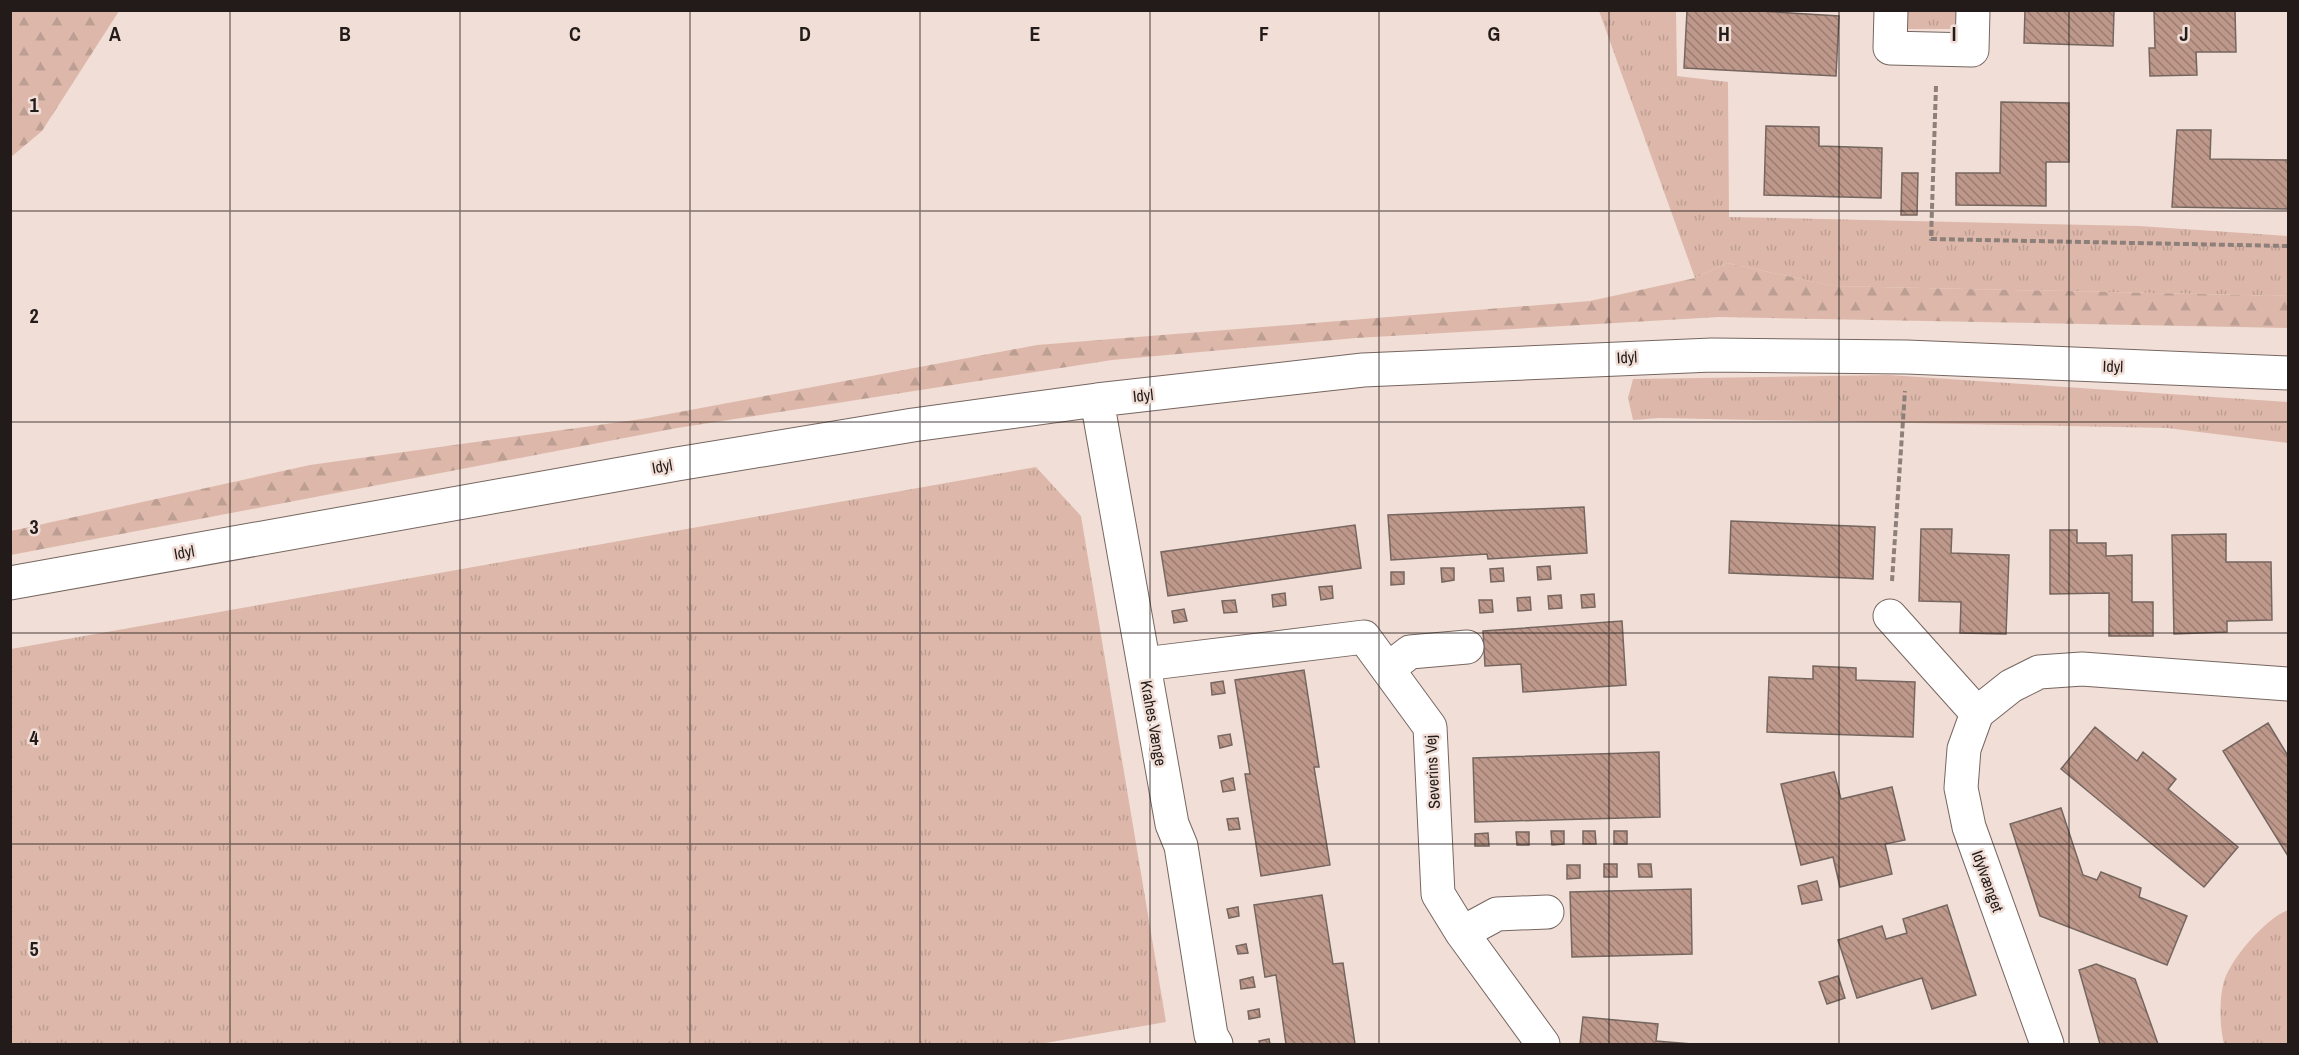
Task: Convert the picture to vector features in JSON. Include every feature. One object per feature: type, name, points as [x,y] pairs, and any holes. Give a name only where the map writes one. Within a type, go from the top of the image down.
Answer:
[{"type":"street","points":[[1891,10],[1890,48],[1972,50],[1973,10]]},
{"type":"street","name":"Idyl","points":[[10,583],[677,464],[913,425],[1097,400],[1363,370],[1656,356],[1907,357],[2289,373]]},
{"type":"street","name":"Krahes Vænge","points":[[1097,400],[1172,824],[1181,846],[1211,1035],[1216,1044]]},
{"type":"street","points":[[1890,616],[1977,713],[2011,686],[2039,672],[2082,669],[2289,684]]},
{"type":"street","name":"Severins Vej","points":[[1144,664],[1364,637],[1430,727],[1438,894],[1462,933],[1543,1044]]},
{"type":"street","points":[[1388,669],[1410,652],[1467,647]]},
{"type":"street","name":"Idylvænget","points":[[1977,713],[1964,749],[1961,788],[1969,827],[2048,1044]]},
{"type":"street","points":[[1462,933],[1497,914],[1547,912]]},
{"type":"path","points":[[1937,49],[1931,239],[2289,246]]},
{"type":"path","points":[[1890,616],[1907,357]]},
{"type":"green space","points":[[11,10],[119,11],[42,131],[11,157]]},
{"type":"green space","points":[[1599,11],[1676,11],[1677,76],[1728,82],[1729,217],[2139,226],[2288,236],[2288,296],[1833,286],[1727,263],[1695,278]]},
{"type":"green space","points":[[1907,11],[1957,11],[1957,29],[1907,29]]},
{"type":"green space","points":[[1727,263],[1834,286],[2288,296],[2288,328],[1719,317],[1356,338],[1112,360],[677,428],[11,555],[11,531],[310,465],[642,419],[1037,345],[1590,301],[1695,278]]},
{"type":"green space","points":[[1889,375],[2288,402],[2288,443],[2167,428],[1659,418],[1633,420],[1628,398],[1633,379]]},
{"type":"green space","points":[[1036,467],[1081,516],[1166,1022],[1040,1044],[11,1044],[11,649]]},
{"type":"green space","points":[[2288,910],[2288,1044],[2224,1044],[2221,1007],[2226,975],[2240,953],[2259,931]]},
{"type":"green space","points":[[2288,1006],[2288,1044],[2285,1044],[2281,1014]]},
{"type":"building","points":[[1744,10],[1839,16],[1836,76],[1684,68],[1687,11]]},
{"type":"building","points":[[2025,10],[2114,10],[2113,46],[2024,43]]},
{"type":"building","points":[[2154,10],[2235,10],[2236,52],[2196,52],[2197,75],[2150,76],[2149,48],[2155,48]]},
{"type":"building","points":[[2001,102],[2069,103],[2069,162],[2046,162],[2046,206],[1956,205],[1956,173],[2000,173]]},
{"type":"building","points":[[1766,126],[1819,127],[1819,146],[1882,148],[1881,198],[1764,195]]},
{"type":"building","points":[[2177,130],[2211,130],[2210,159],[2288,160],[2288,209],[2172,207]]},
{"type":"building","points":[[1902,173],[1918,173],[1917,215],[1901,215]]},
{"type":"building","points":[[1584,507],[1587,553],[1488,559],[1487,554],[1391,560],[1388,515]]},
{"type":"building","points":[[1731,521],[1875,527],[1873,579],[1729,573]]},
{"type":"building","points":[[1355,525],[1361,568],[1168,596],[1161,552]]},
{"type":"building","points":[[1921,529],[1952,529],[1951,553],[2009,555],[2006,634],[1960,633],[1961,602],[1919,601]]},
{"type":"building","points":[[2050,530],[2077,530],[2077,543],[2106,543],[2106,556],[2132,555],[2132,602],[2153,602],[2153,636],[2109,636],[2109,593],[2050,594]]},
{"type":"building","points":[[2226,534],[2226,562],[2271,562],[2272,620],[2227,621],[2227,632],[2174,634],[2172,535]]},
{"type":"building","points":[[1550,566],[1551,579],[1538,580],[1537,567]]},
{"type":"building","points":[[1441,568],[1454,568],[1454,580],[1442,582]]},
{"type":"building","points":[[1503,568],[1504,581],[1491,582],[1490,569]]},
{"type":"building","points":[[1391,572],[1404,572],[1404,584],[1391,585]]},
{"type":"building","points":[[1332,586],[1333,598],[1321,600],[1319,587]]},
{"type":"building","points":[[1285,593],[1286,605],[1273,607],[1272,595]]},
{"type":"building","points":[[1594,594],[1595,607],[1582,608],[1581,595]]},
{"type":"building","points":[[1561,595],[1562,608],[1549,609],[1548,596]]},
{"type":"building","points":[[1530,597],[1531,610],[1518,611],[1517,598]]},
{"type":"building","points":[[1235,600],[1237,612],[1224,613],[1222,601]]},
{"type":"building","points":[[1479,600],[1492,600],[1493,612],[1480,613]]},
{"type":"building","points":[[1184,609],[1187,621],[1174,623],[1172,611]]},
{"type":"building","points":[[1622,621],[1626,685],[1523,692],[1521,664],[1485,666],[1483,631]]},
{"type":"building","points":[[1813,666],[1856,668],[1856,680],[1915,682],[1913,737],[1767,732],[1769,677],[1813,679]]},
{"type":"building","points":[[1304,670],[1319,767],[1314,767],[1330,865],[1261,876],[1245,774],[1250,774],[1235,680]]},
{"type":"building","points":[[1223,681],[1225,693],[1212,695],[1211,683]]},
{"type":"building","points":[[2268,723],[2288,756],[2288,856],[2223,751]]},
{"type":"building","points":[[2095,727],[2137,761],[2143,752],[2176,779],[2168,789],[2238,847],[2204,887],[2061,769]]},
{"type":"building","points":[[1230,734],[1232,745],[1220,748],[1218,736]]},
{"type":"building","points":[[1659,752],[1660,817],[1475,822],[1473,758]]},
{"type":"building","points":[[1834,772],[1841,799],[1892,787],[1905,840],[1885,844],[1892,874],[1840,887],[1833,857],[1801,865],[1781,784]]},
{"type":"building","points":[[1233,778],[1235,790],[1223,792],[1221,781]]},
{"type":"building","points":[[2061,808],[2083,875],[2097,880],[2101,872],[2141,888],[2139,897],[2187,916],[2167,965],[2040,916],[2010,824]]},
{"type":"building","points":[[1238,818],[1240,829],[1229,830],[1227,819]]},
{"type":"building","points":[[1551,831],[1564,831],[1564,844],[1552,845]]},
{"type":"building","points":[[1583,831],[1595,831],[1596,844],[1583,844]]},
{"type":"building","points":[[1614,831],[1627,831],[1627,844],[1614,844]]},
{"type":"building","points":[[1516,832],[1529,832],[1529,845],[1517,845]]},
{"type":"building","points":[[1488,833],[1489,846],[1475,846],[1475,834]]},
{"type":"building","points":[[1604,864],[1617,864],[1617,877],[1604,877]]},
{"type":"building","points":[[1638,864],[1651,864],[1652,877],[1639,877]]},
{"type":"building","points":[[1567,865],[1580,865],[1580,878],[1567,879]]},
{"type":"building","points":[[1817,881],[1822,900],[1802,904],[1798,886]]},
{"type":"building","points":[[1691,889],[1692,954],[1572,957],[1570,892]]},
{"type":"building","points":[[1322,895],[1333,964],[1343,963],[1355,1044],[1286,1044],[1276,975],[1265,977],[1254,905]]},
{"type":"building","points":[[1947,905],[1976,995],[1932,1009],[1922,978],[1857,998],[1838,940],[1882,926],[1886,939],[1907,933],[1903,919]]},
{"type":"building","points":[[1238,907],[1239,916],[1229,918],[1227,909]]},
{"type":"building","points":[[1246,944],[1248,953],[1238,954],[1236,946]]},
{"type":"building","points":[[2096,964],[2135,979],[2158,1044],[2100,1044],[2079,970]]},
{"type":"building","points":[[1838,976],[1845,998],[1827,1004],[1819,982]]},
{"type":"building","points":[[1253,977],[1255,987],[1241,989],[1240,980]]},
{"type":"building","points":[[1259,1009],[1260,1017],[1249,1019],[1248,1011]]},
{"type":"building","points":[[1583,1017],[1658,1024],[1656,1041],[1692,1044],[1580,1044]]},
{"type":"building","points":[[1269,1039],[1270,1044],[1260,1044],[1259,1041]]}]
